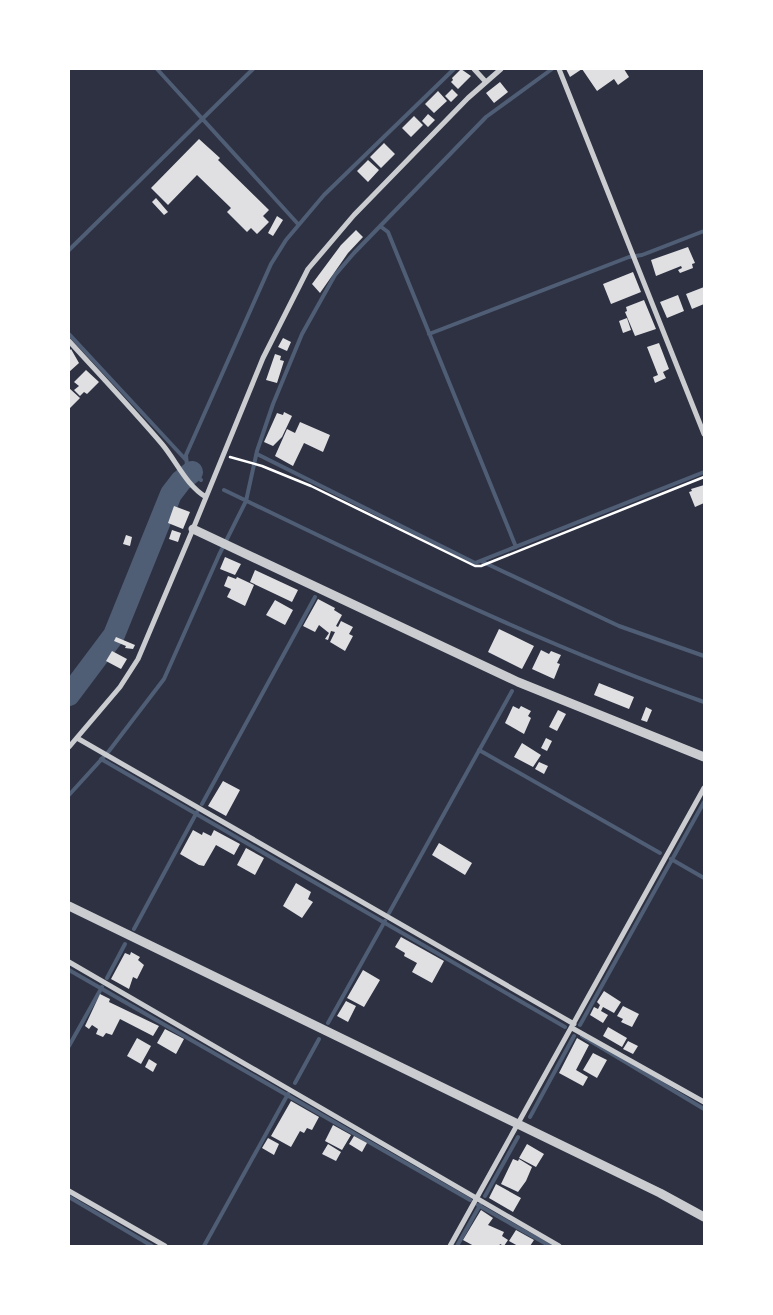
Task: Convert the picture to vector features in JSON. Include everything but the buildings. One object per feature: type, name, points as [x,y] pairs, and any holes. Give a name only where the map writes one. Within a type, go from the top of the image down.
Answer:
[{"type":"street","points":[[474,69],[486,81]]},
{"type":"street","points":[[69,747],[120,686],[138,660],[194,530],[262,358],[290,300],[312,263],[354,215],[486,81],[501,69]]},
{"type":"street","points":[[559,69],[704,434]]},
{"type":"street","points":[[69,341],[161,443],[189,482],[206,497]]},
{"type":"street","points":[[194,530],[518,682],[704,757]]},
{"type":"street","points":[[77,738],[704,1102]]},
{"type":"street","points":[[450,1246],[704,788]]},
{"type":"street","points":[[69,906],[660,1193],[704,1218]]},
{"type":"street","points":[[69,962],[559,1246]]},
{"type":"street","points":[[69,1190],[164,1246]]},
{"type":"path","points":[[224,455],[257,465],[364,511],[470,565],[483,565],[704,477]]},
{"type":"waterway","points":[[157,69],[298,224]]},
{"type":"waterway","points":[[69,250],[253,69]]},
{"type":"waterway","points":[[201,480],[187,466],[186,455],[271,264],[286,240],[324,195],[454,69]]},
{"type":"waterway","points":[[69,795],[109,751],[164,679],[219,555],[246,501],[257,451],[273,404],[302,334],[335,275],[486,117],[552,69]]},
{"type":"waterway","points":[[380,226],[388,232],[516,547]]},
{"type":"waterway","points":[[429,334],[629,257],[642,255],[704,231]]},
{"type":"waterway","points":[[69,334],[186,460]]},
{"type":"waterway","points":[[257,454],[475,563],[704,472]]},
{"type":"waterway","points":[[69,695],[114,635],[171,494],[181,481],[192,472]]},
{"type":"waterway","points":[[224,490],[461,603],[582,655],[704,702]]},
{"type":"waterway","points":[[483,562],[619,626],[704,656]]},
{"type":"waterway","points":[[202,804],[315,597]]},
{"type":"waterway","points":[[69,685],[74,689]]},
{"type":"waterway","points":[[389,913],[512,691]]},
{"type":"waterway","points":[[479,750],[660,853]]},
{"type":"waterway","points":[[101,759],[565,1027]]},
{"type":"waterway","points":[[580,1025],[704,802]]},
{"type":"waterway","points":[[134,929],[197,812]]},
{"type":"waterway","points":[[671,859],[704,878]]},
{"type":"waterway","points":[[328,1023],[385,921]]},
{"type":"waterway","points":[[107,978],[125,944]]},
{"type":"waterway","points":[[69,970],[470,1200]]},
{"type":"waterway","points":[[69,1046],[102,987]]},
{"type":"waterway","points":[[530,1117],[574,1036]]},
{"type":"waterway","points":[[582,1036],[704,1109]]},
{"type":"waterway","points":[[295,1083],[319,1039]]},
{"type":"waterway","points":[[204,1246],[288,1094]]},
{"type":"waterway","points":[[485,1196],[518,1137]]},
{"type":"waterway","points":[[69,1197],[152,1246]]},
{"type":"waterway","points":[[478,1205],[550,1246]]},
{"type":"waterway","points":[[457,1246],[480,1205]]}]
